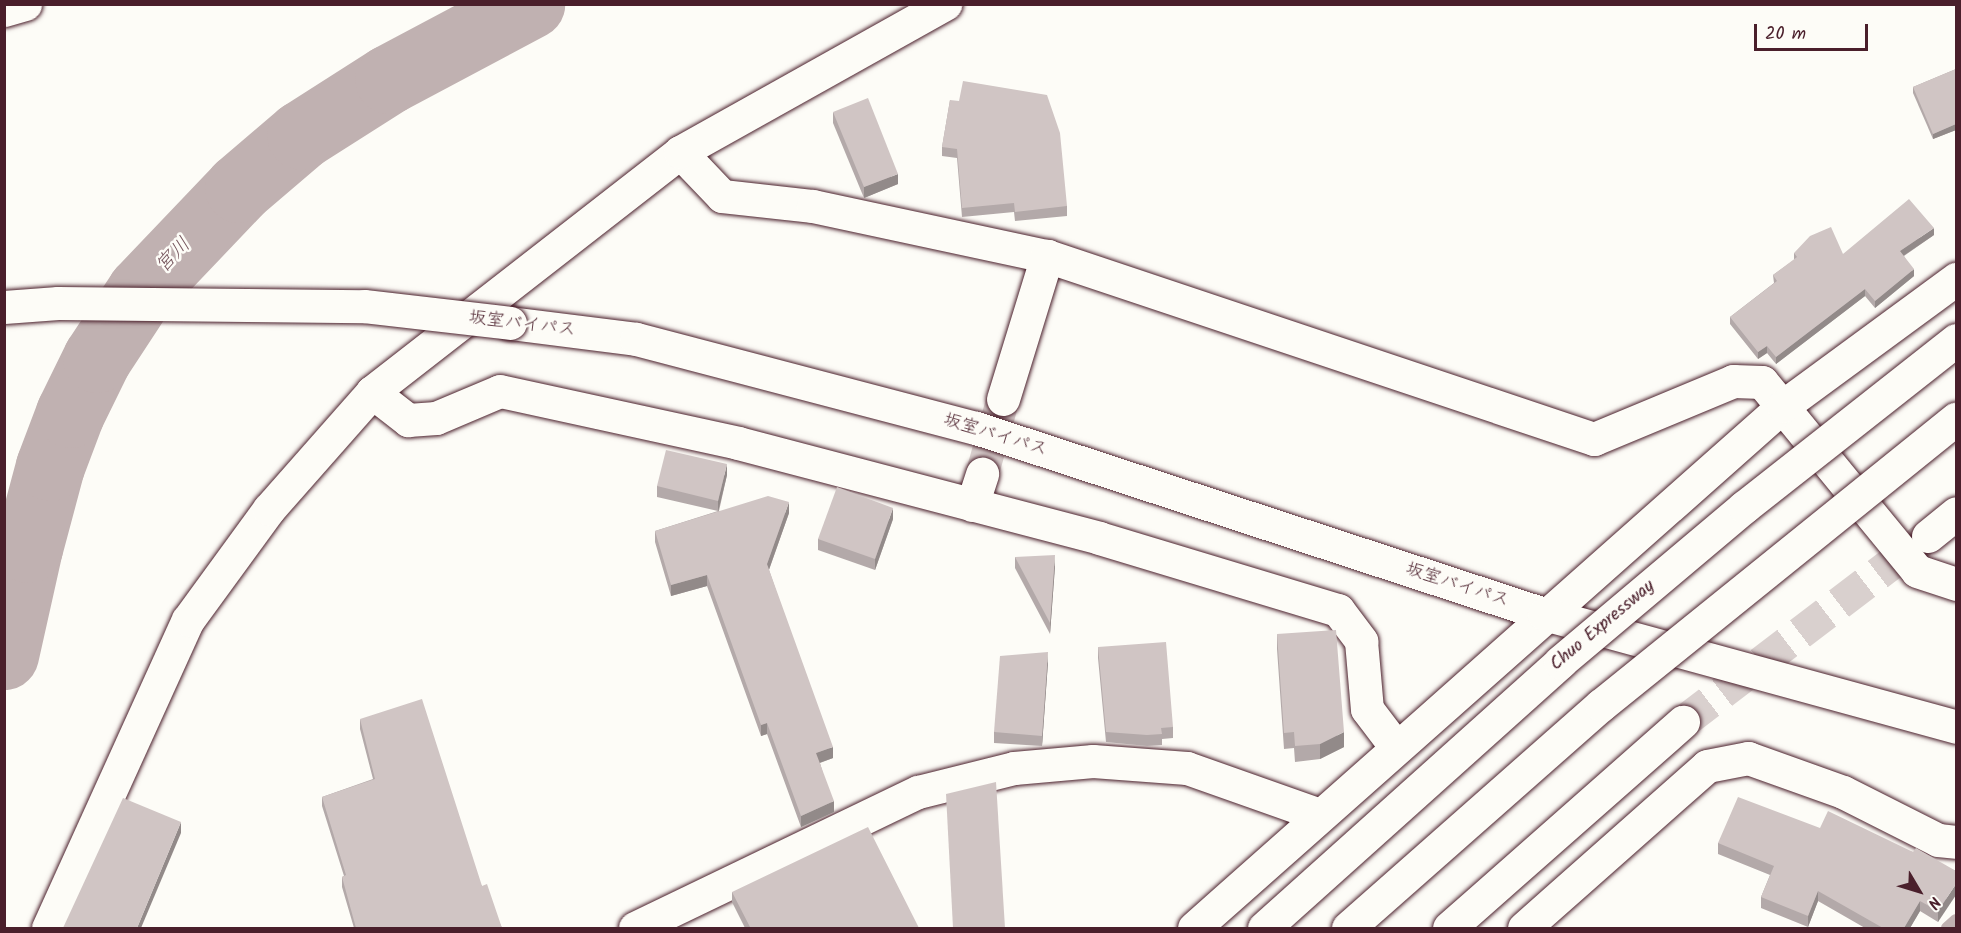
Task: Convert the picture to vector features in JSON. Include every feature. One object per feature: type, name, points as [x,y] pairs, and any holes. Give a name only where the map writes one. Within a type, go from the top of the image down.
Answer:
[{"type":"main road","points":[[4,10],[25,4]]},
{"type":"main road","points":[[48,928],[188,620],[268,509],[372,392],[680,152],[945,4]]},
{"type":"main road","points":[[680,152],[722,196],[813,206],[1047,256],[1593,439],[1733,381],[1762,382],[1917,571],[1956,584]]},
{"type":"main road","points":[[1003,399],[1047,256]]},
{"type":"main road","points":[[1194,928],[1544,614],[1783,406],[1956,279]]},
{"type":"main road","name":"坂室バイパス","points":[[4,307],[58,303],[364,306],[636,339],[976,428],[1544,614],[1956,727]]},
{"type":"main road","name":"Chuo Expressway","points":[[1264,928],[1560,662],[1744,507],[1956,340]]},
{"type":"main road","points":[[372,392],[408,420],[436,418],[500,391],[738,443],[1099,538],[1338,610],[1361,641],[1368,709],[1396,747]]},
{"type":"main road","points":[[1348,928],[1601,705],[1956,419]]},
{"type":"main road","points":[[972,505],[982,474]]},
{"type":"main road","points":[[1928,536],[1956,513]]},
{"type":"main road","points":[[1449,928],[1683,723]]},
{"type":"main road","points":[[1524,928],[1707,766],[1748,758],[1843,792],[1938,840],[1956,842]]},
{"type":"main road","points":[[635,928],[918,792],[1014,768],[1092,761],[1187,768],[1320,815]]},
{"type":"building","points":[[1956,69],[1956,124],[1933,134],[1913,87]]},
{"type":"building","points":[[963,81],[1047,95],[1060,133],[1067,206],[1015,212],[1014,203],[962,208],[957,149],[942,147],[950,100],[959,101]]},
{"type":"building","points":[[868,98],[898,174],[864,187],[833,112]]},
{"type":"building","points":[[1909,199],[1934,228],[1900,251],[1914,269],[1875,301],[1865,289],[1776,357],[1767,346],[1758,352],[1730,317],[1777,281],[1773,275],[1797,257],[1794,253],[1810,236],[1831,227],[1843,254]]},
{"type":"building","points":[[666,450],[727,464],[718,501],[657,486]]},
{"type":"building","points":[[837,487],[893,508],[875,559],[818,539]]},
{"type":"building","points":[[768,496],[789,502],[767,564],[833,747],[816,753],[834,801],[801,816],[767,723],[761,725],[707,575],[671,585],[655,531]]},
{"type":"building","points":[[1055,555],[1050,623],[1015,557]]},
{"type":"building","points":[[1336,630],[1344,732],[1320,744],[1295,746],[1294,732],[1284,733],[1277,634]]},
{"type":"building","points":[[1166,642],[1173,727],[1161,728],[1162,734],[1106,732],[1098,647]]},
{"type":"building","points":[[1048,652],[1042,736],[994,732],[1000,656]]},
{"type":"building","points":[[422,699],[482,886],[487,884],[502,928],[356,928],[342,877],[346,875],[322,797],[375,779],[360,719]]},
{"type":"building","points":[[996,782],[1005,928],[953,928],[946,794]]},
{"type":"building","points":[[1738,797],[1820,828],[1828,811],[1913,852],[1916,848],[1956,871],[1956,884],[1938,911],[1920,901],[1904,928],[1883,928],[1818,891],[1808,916],[1761,897],[1774,866],[1718,843]]},
{"type":"building","points":[[123,798],[181,822],[137,928],[63,928]]},
{"type":"building","points":[[868,827],[919,928],[747,928],[750,927],[732,892]]},
{"type":"waterway","name":"宮川","points":[[4,655],[28,548],[50,466],[70,413],[97,358],[141,291],[239,188],[301,135],[389,79],[530,4]]},
{"type":"waterway","points":[[1947,928],[1956,920]]},
{"type":"tunnel","points":[[982,474],[1003,399]]},
{"type":"tunnel","points":[[1683,722],[1926,537]]}]
